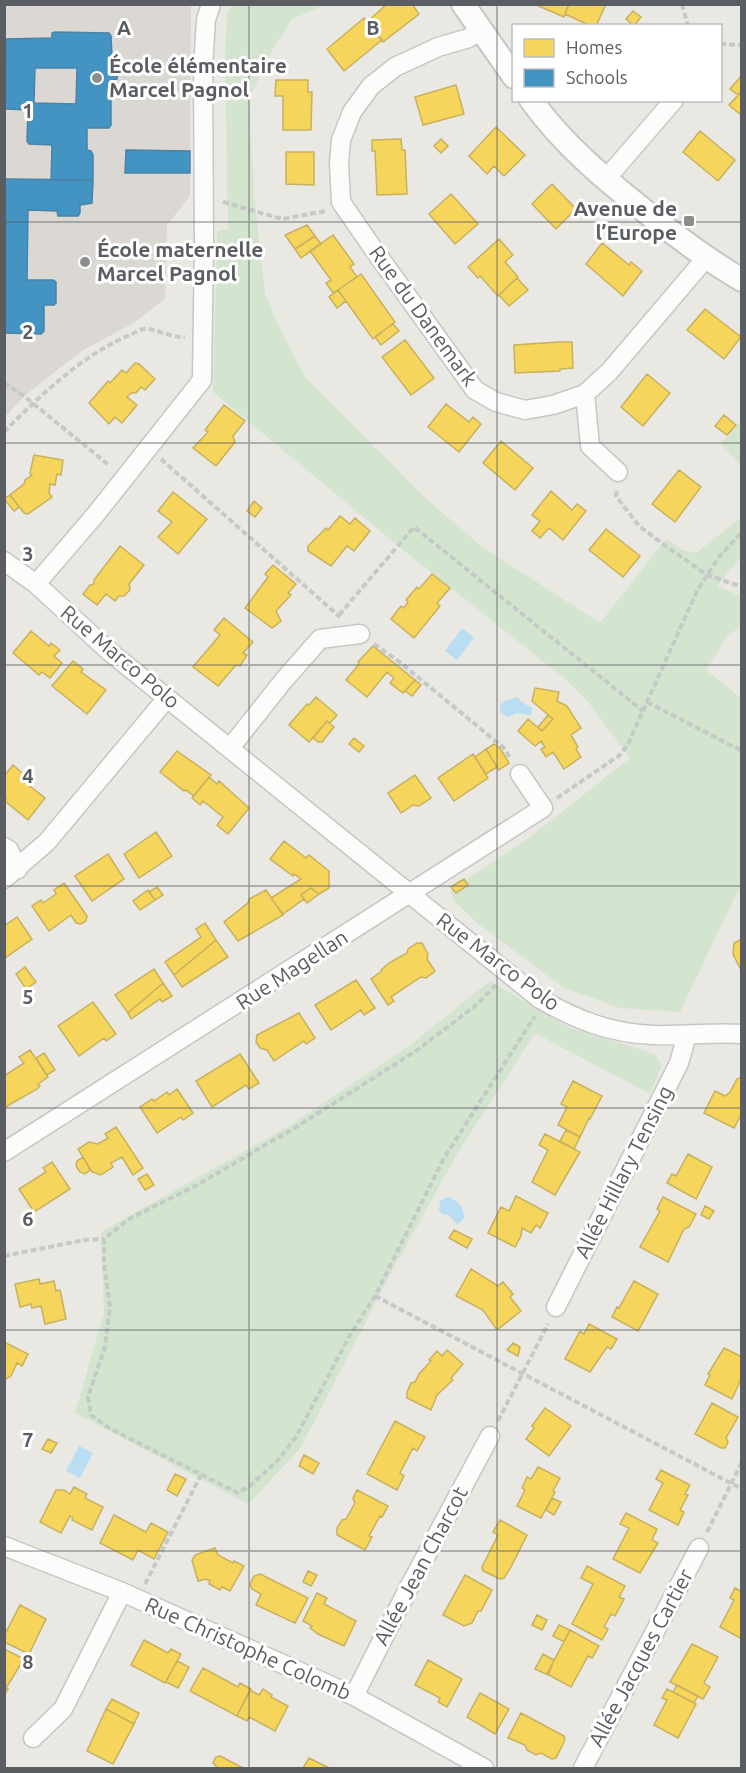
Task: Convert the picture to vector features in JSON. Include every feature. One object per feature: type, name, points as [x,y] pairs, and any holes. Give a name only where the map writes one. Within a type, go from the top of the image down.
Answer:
[{"type":"street","points":[[4,561],[36,584],[202,380],[203,67],[206,20],[211,4]]},
{"type":"street","points":[[463,4],[512,76]]},
{"type":"street","name":"Rue du Danemark","points":[[479,30],[469,38],[438,47],[395,67],[371,86],[352,112],[341,140],[339,163],[341,202],[475,390],[496,402],[525,410],[553,405],[585,394],[609,372],[706,258]]},
{"type":"street","points":[[532,102],[549,125],[605,180],[706,258],[741,280]]},
{"type":"street","points":[[605,180],[672,102]]},
{"type":"street","points":[[585,394],[590,446],[618,472]]},
{"type":"street","name":"Rue Marco Polo","points":[[36,584],[110,652],[540,999],[572,1017],[614,1030],[653,1035],[741,1034]]},
{"type":"street","points":[[230,748],[320,639],[360,634]]},
{"type":"street","points":[[11,874],[47,842],[167,698]]},
{"type":"street","points":[[520,774],[543,808]]},
{"type":"street","name":"Rue Magellan","points":[[4,1152],[543,808]]},
{"type":"street","points":[[4,847],[9,850],[11,874]]},
{"type":"street","name":"Allée Hillary Tensing","points":[[556,1307],[679,1063],[687,1035]]},
{"type":"street","name":"Allée Jean Charcot","points":[[354,1696],[490,1436]]},
{"type":"street","name":"Rue Christophe Colomb","points":[[4,1546],[139,1599],[354,1696],[483,1768]]},
{"type":"street","name":"Allée Jacques Cartier","points":[[583,1768],[699,1548]]},
{"type":"street","points":[[33,1738],[63,1709],[122,1592]]},
{"type":"path","points":[[682,4],[687,24]]},
{"type":"path","points":[[722,44],[741,45]]},
{"type":"path","points":[[219,202],[227,202],[282,219],[345,207]]},
{"type":"path","points":[[4,432],[32,403],[114,341],[145,328],[177,338],[203,337]]},
{"type":"path","points":[[4,383],[125,477]]},
{"type":"path","points":[[144,453],[159,458],[360,634],[397,660],[504,748],[520,774]]},
{"type":"path","points":[[618,472],[616,496],[639,526],[707,575],[741,588]]},
{"type":"path","points":[[339,615],[414,526],[643,711]]},
{"type":"path","points":[[543,808],[620,755],[628,744],[698,589],[719,557],[741,532]]},
{"type":"path","points":[[647,702],[741,750]]},
{"type":"path","points":[[4,1256],[84,1240],[104,1239],[129,1219],[197,1185],[294,1130],[416,1051],[474,1007],[498,984]]},
{"type":"path","points":[[104,1239],[110,1307],[105,1347],[88,1397],[91,1415],[109,1428],[238,1493],[251,1485],[278,1460],[296,1437],[350,1335],[375,1296],[444,1158],[532,1022],[536,1012]]},
{"type":"path","points":[[375,1296],[741,1489]]},
{"type":"path","points":[[490,1436],[556,1307]]},
{"type":"path","points":[[699,1548],[741,1462]]},
{"type":"path","points":[[139,1599],[201,1475]]},
{"type":"shaded area","points":[[4,5],[191,5],[190,196],[167,225],[165,299],[132,324],[83,350],[24,396],[7,415],[4,414]]},
{"type":"green space","points":[[232,5],[326,5],[292,19],[270,54],[249,99],[254,196],[265,293],[278,325],[305,377],[422,495],[481,546],[600,623],[666,539],[682,550],[696,553],[741,518],[741,557],[717,586],[741,596],[741,627],[729,634],[706,670],[741,698],[741,890],[736,894],[680,1012],[620,1008],[564,988],[477,923],[453,900],[450,891],[530,837],[630,758],[589,703],[564,678],[402,549],[213,392],[217,231],[228,229],[225,57],[227,15]]},
{"type":"green space","points":[[741,420],[741,466],[721,443]]},
{"type":"green space","points":[[490,981],[568,1027],[655,1054],[662,1065],[650,1094],[535,1033],[457,1154],[391,1273],[300,1449],[248,1504],[75,1413],[104,1313],[101,1232],[284,1129],[409,1046]]},
{"type":"water","points":[[462,628],[474,638],[457,660],[445,651]]},
{"type":"water","points":[[518,697],[520,701],[532,708],[531,715],[517,713],[508,717],[500,712],[500,705]]},
{"type":"water","points":[[448,1197],[462,1208],[464,1218],[459,1224],[439,1210],[440,1201]]},
{"type":"water","points":[[79,1446],[93,1453],[80,1478],[66,1471]]},
{"type":"building: Homes","points":[[387,4],[412,4],[419,14],[383,42],[367,22]]},
{"type":"building: Homes","points":[[534,4],[569,4],[564,17]]},
{"type":"building: Homes","points":[[569,4],[606,4],[597,24],[587,24],[565,14]]},
{"type":"building: Homes","points":[[633,11],[641,17],[636,24],[626,19]]},
{"type":"building: Homes","points":[[364,18],[382,40],[344,71],[327,49]]},
{"type":"building: Homes","points":[[742,75],[742,91],[738,95],[730,89]]},
{"type":"building: Homes","points":[[276,80],[308,80],[308,92],[312,92],[311,130],[283,130],[283,96],[275,96]]},
{"type":"building: Homes","points":[[456,85],[464,114],[423,125],[415,97]]},
{"type":"building: Homes","points":[[742,91],[742,116],[729,105]]},
{"type":"building: Homes","points":[[496,127],[525,155],[504,176],[494,166],[487,174],[469,156]]},
{"type":"building: Homes","points":[[700,131],[735,160],[718,181],[683,152]]},
{"type":"building: Homes","points":[[401,139],[402,150],[405,150],[407,194],[377,195],[375,151],[372,151],[372,140]]},
{"type":"building: Homes","points":[[441,139],[448,146],[441,153],[434,146]]},
{"type":"building: Homes","points":[[286,152],[314,152],[314,185],[286,184]]},
{"type":"building: Homes","points":[[552,184],[576,209],[556,229],[532,204]]},
{"type":"building: Homes","points":[[451,194],[478,224],[455,244],[429,214]]},
{"type":"building: Homes","points":[[307,225],[315,236],[295,249],[285,235]]},
{"type":"building: Homes","points":[[333,235],[354,264],[350,267],[357,277],[333,293],[326,283],[331,280],[310,251]]},
{"type":"building: Homes","points":[[315,236],[321,244],[301,258],[295,249]]},
{"type":"building: Homes","points":[[499,239],[513,255],[505,262],[518,277],[498,296],[480,276],[478,278],[468,267]]},
{"type":"building: Homes","points":[[602,243],[629,265],[631,262],[642,271],[623,296],[586,264]]},
{"type":"building: Homes","points":[[361,274],[395,322],[373,339],[338,290]]},
{"type":"building: Homes","points":[[517,278],[528,290],[509,306],[499,295]]},
{"type":"building: Homes","points":[[338,290],[346,301],[337,308],[329,297]]},
{"type":"building: Homes","points":[[705,309],[741,337],[724,359],[687,330]]},
{"type":"building: Homes","points":[[393,324],[399,331],[381,345],[375,337]]},
{"type":"building: Homes","points":[[405,340],[434,378],[411,395],[382,357]]},
{"type":"building: Homes","points":[[572,342],[573,368],[560,369],[560,371],[515,373],[514,345]]},
{"type":"building: Homes","points":[[135,363],[155,379],[145,390],[141,387],[136,393],[131,393],[127,397],[137,405],[122,423],[115,417],[109,424],[89,403],[108,381],[110,383],[122,370],[126,373]]},
{"type":"building: Homes","points":[[647,374],[670,393],[643,426],[621,407]]},
{"type":"building: Homes","points":[[446,404],[469,422],[473,417],[481,424],[459,452],[428,427]]},
{"type":"building: Homes","points":[[224,405],[245,421],[233,436],[235,442],[216,466],[193,448],[208,432],[205,430]]},
{"type":"building: Homes","points":[[724,415],[736,425],[727,435],[715,426]]},
{"type":"building: Homes","points":[[501,441],[533,468],[515,490],[483,463]]},
{"type":"building: Homes","points":[[34,455],[63,460],[61,475],[57,474],[55,485],[50,484],[49,493],[52,497],[28,514],[24,513],[10,495],[32,475],[30,473]]},
{"type":"building: Homes","points":[[679,470],[701,487],[675,522],[652,504]]},
{"type":"building: Homes","points":[[551,491],[572,510],[577,504],[586,511],[563,540],[549,528],[540,538],[532,531],[540,521],[532,515]]},
{"type":"building: Homes","points":[[173,492],[207,519],[178,554],[158,537],[172,522],[158,511]]},
{"type":"building: Homes","points":[[10,495],[19,507],[14,511],[4,499]]},
{"type":"building: Homes","points":[[254,501],[262,508],[255,517],[247,511]]},
{"type":"building: Homes","points":[[340,516],[350,524],[355,518],[370,531],[354,551],[347,546],[331,566],[308,551],[308,546],[326,528],[328,530]]},
{"type":"building: Homes","points":[[606,529],[640,556],[623,577],[589,550]]},
{"type":"building: Homes","points":[[120,546],[144,565],[129,584],[130,590],[124,596],[119,596],[115,601],[106,594],[97,605],[83,594],[90,585],[94,584],[94,580]]},
{"type":"building: Homes","points":[[273,565],[296,584],[288,593],[291,595],[276,611],[281,621],[272,628],[245,608],[268,577],[265,574]]},
{"type":"building: Homes","points":[[432,574],[450,588],[437,603],[440,606],[414,638],[391,619],[401,606],[404,608],[408,602],[406,600],[417,587],[419,589]]},
{"type":"building: Homes","points":[[224,618],[253,642],[243,653],[247,655],[240,666],[236,665],[218,686],[193,667],[220,635],[214,630]]},
{"type":"building: Homes","points":[[31,631],[49,646],[51,643],[60,650],[54,656],[62,663],[50,678],[42,672],[39,675],[13,653]]},
{"type":"building: Homes","points":[[373,646],[415,680],[403,693],[390,683],[394,678],[387,672],[367,697],[346,680]]},
{"type":"building: Homes","points":[[73,661],[83,669],[81,672],[106,690],[87,714],[52,686]]},
{"type":"building: Homes","points":[[415,680],[421,685],[412,696],[405,691]]},
{"type":"building: Homes","points":[[535,688],[559,692],[557,701],[567,706],[581,728],[571,735],[581,757],[564,769],[553,752],[546,757],[541,749],[545,747],[541,741],[535,746],[518,731],[528,719],[542,731],[553,719],[532,701]]},
{"type":"building: Homes","points":[[316,697],[337,715],[330,723],[327,721],[309,742],[289,725]]},
{"type":"building: Homes","points":[[548,715],[553,719],[542,731],[538,727]]},
{"type":"building: Homes","points":[[327,721],[334,727],[322,742],[318,742],[313,738]]},
{"type":"building: Homes","points":[[354,738],[364,746],[359,752],[349,744]]},
{"type":"building: Homes","points":[[494,744],[500,748],[509,763],[499,770],[486,749]]},
{"type":"building: Homes","points":[[486,749],[497,767],[486,774],[475,757]]},
{"type":"building: Homes","points":[[177,751],[211,775],[194,796],[160,772]]},
{"type":"building: Homes","points":[[473,754],[488,778],[454,801],[438,778]]},
{"type":"building: Homes","points":[[13,765],[26,776],[22,780],[45,798],[28,820],[5,801],[4,776]]},
{"type":"building: Homes","points":[[415,775],[431,798],[401,813],[388,793]]},
{"type":"building: Homes","points":[[209,777],[217,784],[219,781],[249,808],[228,834],[217,825],[223,817],[203,801],[200,805],[192,798]]},
{"type":"building: Homes","points":[[156,832],[172,856],[139,878],[124,854]]},
{"type":"building: Homes","points":[[284,841],[306,858],[309,855],[329,871],[329,888],[319,894],[311,888],[301,895],[304,899],[283,914],[271,898],[301,879],[294,874],[293,876],[270,859]]},
{"type":"building: Homes","points":[[108,854],[124,879],[92,901],[75,876]]},
{"type":"building: Homes","points":[[464,879],[468,885],[456,893],[451,887]]},
{"type":"building: Homes","points":[[64,883],[87,916],[86,921],[81,924],[76,923],[71,915],[49,931],[32,906],[41,900],[43,903],[56,894],[54,890]]},
{"type":"building: Homes","points":[[157,887],[163,895],[155,900],[149,892]]},
{"type":"building: Homes","points":[[311,888],[319,894],[307,903],[301,895]]},
{"type":"building: Homes","points":[[148,890],[155,900],[140,910],[133,901]]},
{"type":"building: Homes","points":[[266,890],[283,915],[238,941],[224,922],[248,903],[249,899]]},
{"type":"building: Homes","points":[[17,917],[32,939],[5,958],[4,926]]},
{"type":"building: Homes","points":[[205,923],[216,940],[174,975],[165,962],[201,937],[196,929]]},
{"type":"building: Homes","points":[[742,939],[742,972],[733,954],[734,943]]},
{"type":"building: Homes","points":[[216,940],[228,957],[182,987],[174,975]]},
{"type":"building: Homes","points":[[417,943],[422,943],[428,954],[427,959],[435,971],[426,978],[421,977],[391,997],[394,1001],[388,1005],[371,979]]},
{"type":"building: Homes","points":[[25,967],[36,982],[26,989],[16,974]]},
{"type":"building: Homes","points":[[154,969],[163,983],[128,1013],[115,995]]},
{"type":"building: Homes","points":[[356,980],[375,1008],[364,1015],[361,1010],[331,1030],[315,1005]]},
{"type":"building: Homes","points":[[163,983],[172,996],[162,1002],[160,999],[131,1019],[128,1013]]},
{"type":"building: Homes","points":[[93,1002],[116,1034],[106,1041],[104,1038],[79,1056],[58,1026]]},
{"type":"building: Homes","points":[[299,1013],[315,1038],[306,1044],[304,1041],[274,1061],[267,1050],[260,1048],[256,1042],[257,1035]]},
{"type":"building: Homes","points":[[30,1050],[48,1077],[38,1084],[40,1086],[37,1089],[4,1108],[4,1076],[24,1063],[19,1057]]},
{"type":"building: Homes","points":[[44,1053],[55,1070],[47,1075],[36,1058]]},
{"type":"building: Homes","points":[[240,1054],[259,1083],[249,1089],[246,1085],[212,1107],[196,1081]]},
{"type":"building: Homes","points":[[742,1077],[742,1113],[734,1128],[704,1113],[715,1091],[725,1096],[737,1079]]},
{"type":"building: Homes","points":[[573,1081],[602,1096],[580,1137],[558,1125],[567,1107],[561,1104]]},
{"type":"building: Homes","points":[[177,1089],[193,1113],[183,1120],[181,1117],[157,1133],[140,1107],[152,1099],[154,1101],[167,1092],[169,1095]]},
{"type":"building: Homes","points":[[116,1127],[143,1168],[133,1175],[122,1157],[111,1163],[113,1167],[101,1175],[92,1172],[78,1149],[89,1142],[98,1144],[108,1138],[105,1134]]},
{"type":"building: Homes","points":[[566,1130],[580,1137],[574,1149],[560,1141]]},
{"type":"building: Homes","points":[[545,1134],[580,1152],[555,1195],[532,1182],[548,1150],[539,1145]]},
{"type":"building: Homes","points":[[688,1154],[712,1167],[696,1199],[667,1183],[672,1174],[676,1176]]},
{"type":"building: Homes","points":[[83,1157],[90,1170],[85,1174],[80,1172],[76,1166],[77,1161]]},
{"type":"building: Homes","points":[[52,1162],[70,1189],[34,1212],[19,1189],[46,1172],[43,1168]]},
{"type":"building: Homes","points":[[147,1174],[154,1185],[145,1190],[138,1179]]},
{"type":"building: Homes","points":[[516,1196],[548,1213],[540,1228],[536,1225],[531,1233],[522,1228],[521,1236],[515,1247],[488,1233],[501,1207],[509,1211]]},
{"type":"building: Homes","points":[[663,1197],[696,1214],[689,1227],[684,1229],[668,1262],[640,1247],[660,1211],[657,1209]]},
{"type":"building: Homes","points":[[705,1206],[714,1211],[709,1219],[701,1215]]},
{"type":"building: Homes","points":[[454,1230],[472,1239],[467,1248],[449,1238]]},
{"type":"building: Homes","points":[[471,1269],[498,1286],[503,1282],[513,1294],[510,1297],[521,1311],[497,1330],[483,1310],[456,1296]]},
{"type":"building: Homes","points":[[39,1279],[40,1284],[54,1281],[56,1291],[60,1290],[66,1319],[45,1324],[41,1306],[32,1308],[31,1304],[20,1307],[15,1284]]},
{"type":"building: Homes","points":[[634,1281],[658,1294],[638,1331],[612,1317]]},
{"type":"building: Homes","points":[[589,1324],[617,1339],[611,1349],[607,1347],[590,1372],[565,1359],[580,1331],[584,1334]]},
{"type":"building: Homes","points":[[4,1342],[28,1354],[22,1366],[17,1363],[11,1376],[4,1382]]},
{"type":"building: Homes","points":[[513,1343],[520,1347],[518,1356],[507,1350]]},
{"type":"building: Homes","points":[[724,1348],[742,1357],[742,1377],[732,1399],[705,1385],[710,1375],[708,1374]]},
{"type":"building: Homes","points":[[447,1350],[463,1364],[451,1378],[453,1380],[437,1395],[431,1410],[407,1398],[411,1383],[415,1382],[431,1361],[429,1360],[437,1351],[442,1356]]},
{"type":"building: Homes","points":[[712,1403],[738,1417],[726,1438],[728,1442],[725,1448],[695,1434]]},
{"type":"building: Homes","points":[[545,1408],[571,1426],[549,1456],[526,1439]]},
{"type":"building: Homes","points":[[395,1421],[425,1437],[417,1451],[413,1448],[400,1473],[404,1476],[397,1490],[367,1474]]},
{"type":"building: Homes","points":[[48,1439],[57,1443],[51,1453],[42,1449]]},
{"type":"building: Homes","points":[[304,1455],[319,1463],[313,1474],[299,1466]]},
{"type":"building: Homes","points":[[538,1467],[560,1478],[541,1518],[517,1506],[525,1490],[522,1488],[527,1477],[531,1479]]},
{"type":"building: Homes","points":[[661,1470],[690,1485],[685,1494],[688,1495],[680,1510],[684,1512],[678,1525],[649,1510],[663,1483],[656,1479]]},
{"type":"building: Homes","points":[[175,1474],[186,1479],[177,1496],[167,1490]]},
{"type":"building: Homes","points":[[74,1487],[87,1494],[85,1498],[103,1507],[92,1530],[72,1520],[70,1516],[61,1533],[40,1522],[56,1490],[64,1490],[70,1494]]},
{"type":"building: Homes","points":[[357,1490],[388,1506],[369,1536],[372,1537],[365,1550],[337,1535],[337,1528],[342,1520],[346,1519],[355,1503],[353,1498]]},
{"type":"building: Homes","points":[[552,1498],[561,1502],[554,1515],[546,1510]]},
{"type":"building: Homes","points":[[626,1513],[657,1529],[652,1540],[658,1543],[640,1573],[613,1559],[629,1528],[620,1524]]},
{"type":"building: Homes","points":[[114,1515],[146,1532],[151,1523],[168,1532],[154,1559],[138,1550],[133,1560],[100,1543]]},
{"type":"building: Homes","points":[[500,1520],[527,1535],[511,1567],[504,1578],[500,1579],[483,1571],[482,1567],[498,1535],[493,1532]]},
{"type":"building: Homes","points":[[215,1548],[218,1555],[244,1566],[230,1591],[222,1587],[220,1590],[209,1584],[210,1581],[206,1579],[198,1581],[192,1560],[195,1555]]},
{"type":"building: Homes","points":[[587,1566],[625,1586],[619,1597],[624,1599],[615,1616],[611,1614],[604,1627],[608,1629],[602,1640],[572,1624],[593,1584],[581,1578]]},
{"type":"building: Homes","points":[[308,1571],[317,1575],[311,1586],[303,1582]]},
{"type":"building: Homes","points":[[260,1574],[308,1598],[295,1623],[256,1605],[261,1594],[252,1589],[250,1584],[254,1576]]},
{"type":"building: Homes","points":[[465,1575],[492,1590],[472,1623],[464,1626],[443,1615]]},
{"type":"building: Homes","points":[[735,1588],[742,1592],[742,1639],[720,1627],[734,1600],[730,1598]]},
{"type":"building: Homes","points":[[317,1593],[327,1598],[324,1604],[356,1621],[344,1646],[318,1634],[310,1628],[312,1626],[303,1621]]},
{"type":"building: Homes","points":[[20,1605],[46,1619],[29,1654],[4,1642],[4,1636]]},
{"type":"building: Homes","points":[[537,1615],[547,1620],[542,1630],[532,1625]]},
{"type":"building: Homes","points":[[559,1625],[570,1630],[564,1642],[553,1636]]},
{"type":"building: Homes","points":[[570,1630],[599,1646],[592,1658],[588,1656],[571,1687],[547,1674]]},
{"type":"building: Homes","points":[[144,1640],[168,1653],[171,1649],[181,1654],[165,1683],[131,1665]]},
{"type":"building: Homes","points":[[692,1644],[718,1657],[704,1683],[710,1687],[703,1699],[670,1682]]},
{"type":"building: Homes","points":[[4,1649],[24,1659],[6,1688],[8,1689],[4,1696]]},
{"type":"building: Homes","points":[[543,1654],[554,1660],[548,1675],[535,1669]]},
{"type":"building: Homes","points":[[428,1660],[462,1679],[447,1707],[438,1702],[440,1698],[415,1685]]},
{"type":"building: Homes","points":[[177,1661],[189,1667],[178,1688],[166,1682]]},
{"type":"building: Homes","points":[[203,1668],[238,1687],[240,1683],[251,1689],[237,1716],[190,1691]]},
{"type":"building: Homes","points":[[677,1685],[698,1696],[694,1703],[673,1692]]},
{"type":"building: Homes","points":[[263,1689],[272,1695],[271,1697],[288,1706],[275,1731],[249,1717],[247,1721],[237,1716],[250,1690],[259,1695]]},
{"type":"building: Homes","points":[[667,1689],[696,1704],[678,1738],[654,1725],[667,1700],[662,1698]]},
{"type":"building: Homes","points":[[480,1693],[509,1709],[495,1734],[467,1717]]},
{"type":"building: Homes","points":[[112,1699],[139,1713],[134,1724],[106,1709]]},
{"type":"building: Homes","points":[[106,1709],[134,1724],[113,1764],[87,1751]]},
{"type":"building: Homes","points":[[521,1713],[564,1736],[565,1740],[556,1758],[552,1759],[541,1753],[536,1755],[527,1750],[525,1745],[508,1738]]},
{"type":"building: Homes","points":[[220,1756],[243,1768],[218,1768],[213,1763],[216,1757]]},
{"type":"building: Homes","points":[[309,1758],[329,1768],[303,1768]]},
{"type":"building: Schools","points":[[52,33],[109,33],[112,57],[118,60],[117,79],[111,81],[111,125],[109,128],[87,128],[87,150],[93,155],[93,180],[51,180],[52,145],[29,144],[27,141],[28,110],[4,107],[6,39],[52,38]],"holes":[[[35,68],[77,68],[76,104],[34,103]]]},
{"type":"building: Schools","points":[[126,150],[190,151],[190,173],[125,173]]},
{"type":"building: Schools","points":[[4,180],[93,180],[92,203],[80,205],[78,216],[58,216],[57,211],[28,210],[27,280],[56,282],[56,303],[44,305],[44,331],[41,334],[4,333]]},
{"type":"place","name":"École élémentaire Marcel Pagnol","points":[[97,78]]},
{"type":"place","name":"Avenue de l’Europe","points":[[689,221]]},
{"type":"place","name":"École maternelle Marcel Pagnol","points":[[85,262]]}]
